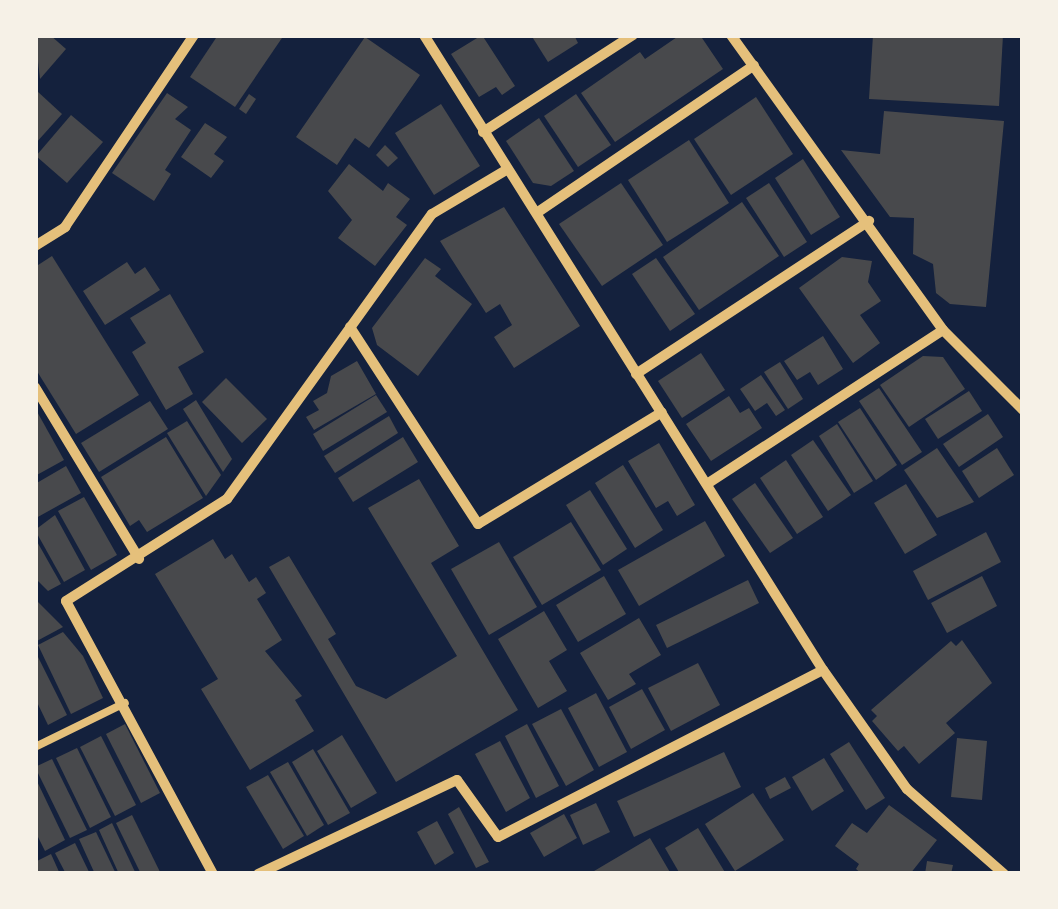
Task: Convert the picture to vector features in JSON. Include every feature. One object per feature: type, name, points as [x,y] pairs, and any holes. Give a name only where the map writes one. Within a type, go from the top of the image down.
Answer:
[{"type":"street","points":[[35,246],[65,227],[194,35]]},
{"type":"street","points":[[424,35],[636,374],[710,482],[823,670],[907,789],[1004,874]]},
{"type":"street","points":[[483,132],[634,35]]},
{"type":"street","points":[[732,35],[869,221],[943,330],[1023,410]]},
{"type":"street","points":[[538,212],[754,65]]},
{"type":"street","points":[[212,874],[125,703],[66,601],[140,558],[226,499],[432,214],[506,170]]},
{"type":"street","points":[[636,374],[869,221]]},
{"type":"street","points":[[350,327],[478,524],[662,412]]},
{"type":"street","points":[[710,482],[943,330]]},
{"type":"street","points":[[35,388],[140,558]]},
{"type":"street","points":[[258,874],[457,780],[498,837],[823,670]]},
{"type":"lane","points":[[35,747],[125,703]]},
{"type":"building","points":[[35,35],[50,35],[66,49],[40,79]]},
{"type":"building","points":[[218,35],[284,35],[235,107],[190,77]]},
{"type":"building","points":[[482,35],[515,86],[502,95],[496,87],[479,97],[451,54]]},
{"type":"building","points":[[531,35],[574,35],[578,43],[548,62]]},
{"type":"building","points":[[680,35],[700,35],[723,69],[615,142],[581,93],[640,52],[645,59]]},
{"type":"building","points":[[873,35],[1003,35],[999,106],[869,99]]},
{"type":"building","points":[[365,37],[420,75],[369,148],[355,138],[337,165],[296,137]]},
{"type":"building","points":[[35,93],[62,114],[35,144]]},
{"type":"building","points":[[167,93],[188,107],[175,119],[191,130],[165,170],[171,174],[154,201],[112,173]]},
{"type":"building","points":[[249,94],[256,99],[246,114],[239,109]]},
{"type":"building","points":[[576,94],[611,145],[578,167],[544,116]]},
{"type":"building","points":[[756,97],[793,154],[731,195],[694,139]]},
{"type":"building","points":[[441,104],[480,166],[434,195],[395,133]]},
{"type":"building","points":[[884,111],[1004,121],[986,307],[950,304],[936,293],[933,264],[913,254],[914,218],[890,217],[841,150],[880,154]]},
{"type":"building","points":[[71,115],[103,142],[67,183],[36,156]]},
{"type":"building","points":[[539,118],[574,171],[551,186],[533,183],[506,141]]},
{"type":"building","points":[[205,123],[227,137],[214,154],[224,161],[211,178],[181,157]]},
{"type":"building","points":[[689,140],[729,203],[667,242],[628,180]]},
{"type":"building","points":[[385,145],[398,158],[388,167],[376,155]]},
{"type":"building","points":[[803,159],[840,217],[811,235],[775,178]]},
{"type":"building","points":[[349,164],[383,191],[388,183],[410,199],[396,217],[407,225],[375,266],[338,238],[352,220],[328,191]]},
{"type":"building","points":[[621,183],[663,245],[602,286],[559,224]]},
{"type":"building","points":[[769,183],[807,242],[784,257],[746,198]]},
{"type":"building","points":[[742,202],[779,256],[699,310],[663,257]]},
{"type":"building","points":[[504,207],[580,326],[514,368],[494,337],[512,325],[500,304],[486,313],[440,241]]},
{"type":"building","points":[[52,256],[139,395],[76,434],[35,368],[35,267]]},
{"type":"building","points":[[842,257],[872,261],[868,282],[881,301],[860,315],[880,343],[853,363],[799,288]]},
{"type":"building","points":[[425,258],[441,269],[435,276],[472,304],[418,376],[377,345],[372,328]]},
{"type":"building","points":[[656,258],[695,314],[670,331],[632,274]]},
{"type":"building","points":[[127,262],[135,274],[145,267],[160,290],[105,325],[83,291]]},
{"type":"building","points":[[170,294],[204,352],[178,367],[193,394],[166,410],[132,352],[146,343],[130,318]]},
{"type":"building","points":[[823,336],[843,369],[818,385],[810,372],[797,380],[784,361]]},
{"type":"building","points":[[701,353],[725,390],[682,418],[658,381]]},
{"type":"building","points":[[923,356],[943,357],[965,389],[909,427],[880,385]]},
{"type":"building","points":[[357,361],[376,394],[314,430],[306,417],[319,410],[313,401],[327,393],[331,376]]},
{"type":"building","points":[[780,362],[803,399],[788,409],[764,372]]},
{"type":"building","points":[[761,375],[785,410],[776,416],[767,403],[755,411],[740,389]]},
{"type":"building","points":[[226,378],[267,419],[242,443],[202,402]]},
{"type":"building","points":[[879,388],[922,452],[902,465],[859,401]]},
{"type":"building","points":[[969,391],[982,411],[938,439],[925,419]]},
{"type":"building","points":[[376,395],[387,412],[323,451],[313,434]]},
{"type":"building","points":[[729,396],[740,413],[749,408],[762,428],[711,461],[686,424]]},
{"type":"building","points":[[196,400],[232,459],[223,472],[183,409]]},
{"type":"building","points":[[150,401],[168,429],[99,472],[81,443]]},
{"type":"building","points":[[35,408],[64,460],[35,476]]},
{"type":"building","points":[[860,408],[897,465],[876,480],[838,422]]},
{"type":"building","points":[[988,414],[1003,437],[959,467],[943,444]]},
{"type":"building","points":[[389,416],[398,433],[335,473],[324,456]]},
{"type":"building","points":[[187,421],[221,475],[206,496],[167,433]]},
{"type":"building","points":[[837,424],[873,481],[854,493],[819,436]]},
{"type":"building","points":[[166,437],[203,498],[147,532],[139,520],[130,526],[101,477]]},
{"type":"building","points":[[403,437],[418,462],[353,502],[338,478]]},
{"type":"building","points":[[813,440],[851,495],[828,511],[791,455]]},
{"type":"building","points":[[659,443],[695,505],[677,516],[668,501],[656,508],[628,461]]},
{"type":"building","points":[[937,448],[974,502],[937,518],[904,470]]},
{"type":"building","points":[[997,448],[1014,475],[979,498],[962,471]]},
{"type":"building","points":[[786,460],[823,517],[797,534],[760,478]]},
{"type":"building","points":[[623,465],[663,530],[635,548],[595,483]]},
{"type":"building","points":[[66,466],[81,493],[36,518],[35,484]]},
{"type":"building","points":[[419,479],[459,546],[431,563],[518,710],[396,782],[269,567],[289,556],[336,634],[328,639],[356,686],[386,699],[457,656],[368,508]]},
{"type":"building","points":[[755,483],[793,538],[770,553],[732,499]]},
{"type":"building","points":[[906,484],[937,535],[905,554],[874,503]]},
{"type":"building","points":[[590,490],[627,549],[603,565],[566,505]]},
{"type":"building","points":[[84,497],[117,555],[91,570],[58,511]]},
{"type":"building","points":[[55,515],[85,570],[64,582],[35,530]]},
{"type":"building","points":[[705,521],[725,556],[639,606],[618,570]]},
{"type":"building","points":[[571,522],[601,570],[542,605],[513,557]]},
{"type":"building","points":[[986,532],[1001,562],[928,600],[913,571]]},
{"type":"building","points":[[35,538],[61,584],[48,591],[35,578]]},
{"type":"building","points":[[213,539],[225,559],[232,554],[249,582],[256,577],[266,593],[257,599],[282,640],[265,651],[302,696],[295,700],[314,731],[250,770],[201,689],[218,679],[155,574]]},
{"type":"building","points":[[499,542],[537,607],[489,635],[451,569]]},
{"type":"building","points":[[604,576],[626,614],[578,642],[556,605]]},
{"type":"building","points":[[982,576],[997,606],[947,633],[931,603]]},
{"type":"building","points":[[748,580],[759,603],[667,648],[656,625]]},
{"type":"building","points":[[35,599],[63,627],[35,642]]},
{"type":"building","points":[[544,611],[567,650],[549,661],[567,691],[538,708],[498,639]]},
{"type":"building","points":[[639,618],[661,655],[629,674],[636,684],[608,700],[580,653]]},
{"type":"building","points":[[63,632],[83,656],[103,698],[71,714],[38,645]]},
{"type":"building","points":[[962,640],[992,683],[946,723],[955,733],[919,764],[904,746],[898,751],[872,721],[877,716],[871,710],[951,641],[956,646]]},
{"type":"building","points":[[35,651],[67,715],[48,725],[35,698]]},
{"type":"building","points":[[698,663],[720,705],[671,731],[648,688]]},
{"type":"building","points":[[642,689],[665,730],[631,749],[609,707]]},
{"type":"building","points":[[596,693],[627,752],[599,767],[568,708]]},
{"type":"building","points":[[561,709],[594,770],[566,786],[532,724]]},
{"type":"building","points":[[125,724],[160,793],[141,803],[106,734]]},
{"type":"building","points":[[527,724],[559,786],[536,798],[505,736]]},
{"type":"building","points":[[342,735],[377,793],[351,808],[317,751]]},
{"type":"building","points":[[101,736],[136,805],[115,816],[80,747]]},
{"type":"building","points":[[957,738],[987,741],[982,800],[951,797]]},
{"type":"building","points":[[500,741],[530,798],[506,812],[475,754]]},
{"type":"building","points":[[849,742],[885,798],[866,810],[830,754]]},
{"type":"building","points":[[77,748],[111,817],[90,828],[56,758]]},
{"type":"building","points":[[313,749],[350,813],[328,825],[292,762]]},
{"type":"building","points":[[724,752],[741,787],[634,837],[617,801]]},
{"type":"building","points":[[824,758],[844,791],[812,811],[792,777]]},
{"type":"building","points":[[52,759],[87,830],[70,838],[35,767]]},
{"type":"building","points":[[288,762],[324,825],[307,836],[270,772]]},
{"type":"building","points":[[268,775],[304,836],[283,849],[246,787]]},
{"type":"building","points":[[35,777],[65,840],[45,851],[35,831]]},
{"type":"building","points":[[785,777],[791,788],[770,799],[765,788]]},
{"type":"building","points":[[753,793],[784,840],[735,871],[705,824]]},
{"type":"building","points":[[596,803],[610,832],[583,845],[570,815]]},
{"type":"building","points":[[889,805],[937,840],[910,874],[862,874],[856,869],[859,864],[835,846],[852,823],[867,833]]},
{"type":"building","points":[[459,807],[489,862],[476,868],[448,814]]},
{"type":"building","points":[[564,814],[577,838],[544,857],[530,833]]},
{"type":"building","points":[[132,815],[161,874],[141,874],[116,823]]},
{"type":"building","points":[[437,821],[454,853],[435,865],[417,832]]},
{"type":"building","points":[[112,823],[136,874],[119,874],[99,830]]},
{"type":"building","points":[[698,828],[726,874],[680,874],[665,848]]},
{"type":"building","points":[[96,832],[116,874],[95,874],[79,839]]},
{"type":"building","points":[[650,838],[671,874],[589,874]]},
{"type":"building","points":[[75,843],[90,874],[66,874],[55,853]]},
{"type":"building","points":[[51,854],[60,874],[35,874],[35,862]]},
{"type":"building","points":[[927,861],[953,865],[951,874],[925,874]]}]
